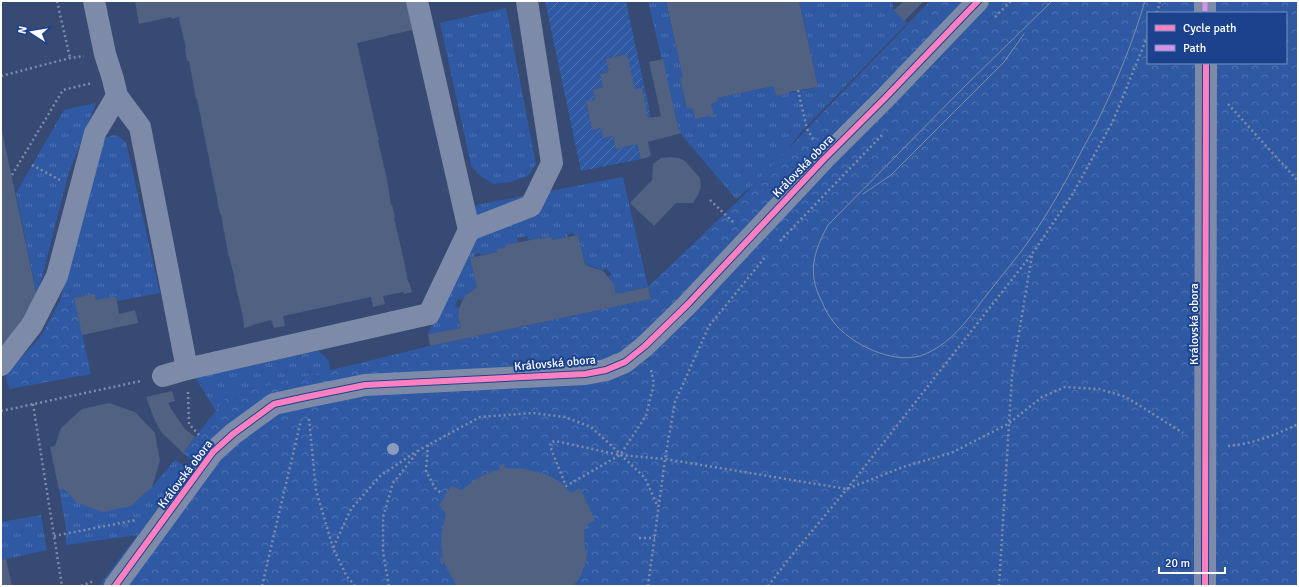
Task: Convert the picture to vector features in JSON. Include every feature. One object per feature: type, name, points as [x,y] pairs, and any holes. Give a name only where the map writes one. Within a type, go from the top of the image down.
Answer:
[{"type":"street","points":[[94,1],[105,54],[115,88],[140,127],[187,370]]},
{"type":"street","points":[[163,376],[429,314],[468,230],[417,1]]},
{"type":"street","points":[[468,230],[531,206],[552,163],[527,1]]},
{"type":"street","name":"Královská obora","points":[[115,586],[213,452],[233,434],[274,404],[365,385],[585,374],[606,370],[625,362],[645,346],[688,304],[825,158],[978,1]]},
{"type":"street","points":[[1205,1],[1206,12]]},
{"type":"street","name":"Královská obora","points":[[1205,586],[1206,64]]},
{"type":"street","points":[[1,365],[32,325],[57,276],[95,133],[115,88]]},
{"type":"path","points":[[1,76],[70,58],[57,1]]},
{"type":"path","points":[[995,18],[1011,1]]},
{"type":"path","points":[[1156,12],[1160,1]]},
{"type":"path","points":[[768,586],[847,489],[1032,254],[1072,195],[1114,121],[1147,38]]},
{"type":"path","points":[[12,175],[63,90],[115,88]]},
{"type":"path","points":[[798,90],[807,129],[825,158]]},
{"type":"path","points":[[1226,102],[1298,181]]},
{"type":"path","points":[[778,244],[886,131]]},
{"type":"path","points":[[32,165],[80,191]]},
{"type":"path","points":[[710,200],[739,227],[749,239]]},
{"type":"path","points":[[998,586],[1012,375],[1032,254]]},
{"type":"path","points":[[648,586],[665,459],[675,402],[709,326],[767,255]]},
{"type":"path","points":[[645,346],[654,383],[646,416],[620,455],[566,486],[550,446],[551,442],[555,441],[620,455],[665,459],[847,489],[903,467],[951,453],[1008,424],[1042,397],[1065,387],[1099,389],[1126,397],[1205,448],[1250,443],[1298,424]]},
{"type":"path","points":[[187,370],[189,424],[197,433]]},
{"type":"path","points":[[1,411],[163,376]]},
{"type":"path","points":[[306,397],[316,490],[333,548],[346,575],[354,586]]},
{"type":"path","points":[[262,586],[306,397]]},
{"type":"path","points":[[33,404],[62,586]]},
{"type":"path","points":[[333,548],[351,509],[380,476],[419,450],[480,417],[533,413],[565,417],[591,428],[645,478],[658,508]]},
{"type":"path","points":[[428,445],[426,471],[435,488],[442,494]]},
{"type":"path","points":[[389,586],[383,552],[383,518],[393,483],[419,450]]},
{"type":"path","points":[[54,536],[169,513]]},
{"type":"path","points":[[639,538],[655,538]]},
{"type":"green space","points":[[545,1],[626,1],[651,118],[648,118],[635,89],[626,54],[606,59],[609,72],[600,74],[603,87],[593,90],[595,100],[586,102],[592,129],[601,128],[603,138],[613,136],[616,149],[637,144],[641,159],[581,171]]},
{"type":"green space","points":[[648,1],[666,1],[683,78],[680,78],[687,108],[693,108],[696,119],[713,115],[711,104],[717,102],[717,98],[774,86],[776,96],[818,87],[799,1],[892,1],[894,10],[907,23],[802,131],[771,170],[736,199],[681,134],[682,133],[678,128]]},
{"type":"green space","points":[[930,1],[1298,1],[1298,586],[99,586],[193,461],[183,453],[228,395],[430,346],[651,299],[648,287],[738,201]]},
{"type":"green space","points":[[506,8],[536,164],[528,176],[510,182],[493,184],[478,174],[471,165],[440,23]]},
{"type":"green space","points":[[96,103],[68,175],[37,297],[16,193],[64,110]]},
{"type":"green space","points":[[114,135],[126,142],[160,293],[117,301],[116,296],[96,300],[95,294],[60,301],[102,139]]},
{"type":"green space","points":[[623,177],[648,287],[616,294],[614,284],[609,277],[612,274],[606,268],[603,271],[592,266],[585,265],[578,235],[574,235],[573,233],[567,234],[568,237],[552,240],[540,238],[529,240],[527,236],[517,238],[518,242],[497,249],[497,252],[481,255],[480,253],[474,254],[475,257],[470,258],[477,287],[469,292],[463,300],[458,299],[455,306],[459,308],[458,319],[461,328],[428,334],[460,255],[476,205]]},
{"type":"green space","points":[[74,298],[91,374],[9,389],[6,375],[41,336],[60,301]]},
{"type":"green space","points":[[318,351],[327,359],[330,371],[228,395],[216,411],[195,377]]},
{"type":"green space","points":[[175,460],[187,468],[138,535],[66,545],[66,527],[59,490],[64,489],[131,506],[152,487]]},
{"type":"green space","points":[[41,515],[47,550],[1,560],[1,522]]},
{"type":"building","points":[[135,1],[410,1],[416,29],[357,43],[379,140],[391,205],[395,217],[408,282],[412,292],[404,294],[403,292],[383,296],[385,304],[373,307],[371,297],[283,316],[285,326],[274,328],[271,320],[244,328],[243,317],[228,253],[189,61],[187,61],[180,19],[179,17],[172,19],[171,17],[139,24]]},
{"type":"building","points":[[666,1],[799,1],[818,87],[776,96],[774,86],[717,98],[717,102],[711,104],[714,115],[695,119],[693,108],[687,109],[680,78],[683,78]]},
{"type":"building","points":[[904,1],[924,1],[904,21],[894,10]]},
{"type":"building","points":[[627,54],[635,89],[642,88],[648,118],[661,116],[649,62],[663,59],[678,128],[682,133],[648,142],[651,156],[641,159],[637,144],[616,149],[613,136],[603,138],[601,128],[592,130],[586,101],[595,100],[593,90],[603,87],[600,74],[609,72],[606,59]]},
{"type":"building","points":[[1,126],[37,297],[1,352]]},
{"type":"building","points":[[661,158],[679,158],[685,161],[700,178],[701,187],[693,203],[676,203],[654,226],[630,203],[652,180],[653,164]]},
{"type":"building","points":[[578,235],[585,265],[603,271],[614,284],[616,294],[648,287],[651,299],[430,346],[428,334],[461,328],[458,317],[459,308],[465,296],[477,287],[470,258],[497,252],[497,249],[506,247],[506,245],[540,238],[551,237],[552,240]]},
{"type":"building","points":[[95,294],[96,300],[116,296],[119,314],[135,310],[138,323],[82,335],[74,298]]},
{"type":"building","points":[[172,391],[175,401],[168,403],[185,429],[195,437],[183,453],[162,433],[155,421],[146,397]]},
{"type":"building","points":[[109,403],[135,412],[155,433],[160,461],[152,487],[131,506],[103,512],[77,503],[64,489],[59,490],[50,447],[55,446],[61,428],[82,409]]},
{"type":"building","points":[[504,464],[505,468],[525,469],[550,476],[561,483],[571,493],[580,488],[595,520],[587,525],[587,529],[584,529],[585,550],[588,550],[585,565],[580,577],[573,586],[457,586],[444,562],[440,563],[439,558],[443,557],[441,544],[442,530],[446,514],[439,505],[451,486],[462,490],[476,479],[500,469],[499,465]]},
{"type":"building","points":[[6,559],[12,586],[1,586],[1,560]]},
{"type":"tram line","points":[[1052,1],[965,86],[828,225],[819,244],[815,258],[813,272],[814,279],[826,311],[837,326],[856,342],[879,353],[904,358],[915,357],[930,352],[943,344],[958,331],[1019,255],[1062,187],[1096,125],[1113,88],[1125,60],[1145,1]]},
{"type":"tram line","points":[[863,194],[891,175],[1004,62],[1024,34]]},
{"type":"marked path","points":[[1205,1],[1205,12]]},
{"type":"cycle path","points":[[115,586],[213,452],[233,434],[274,404],[365,385],[585,374],[606,370],[625,362],[645,346],[688,304],[825,158],[978,1]]},
{"type":"cycle path","points":[[1205,586],[1206,64]]}]
